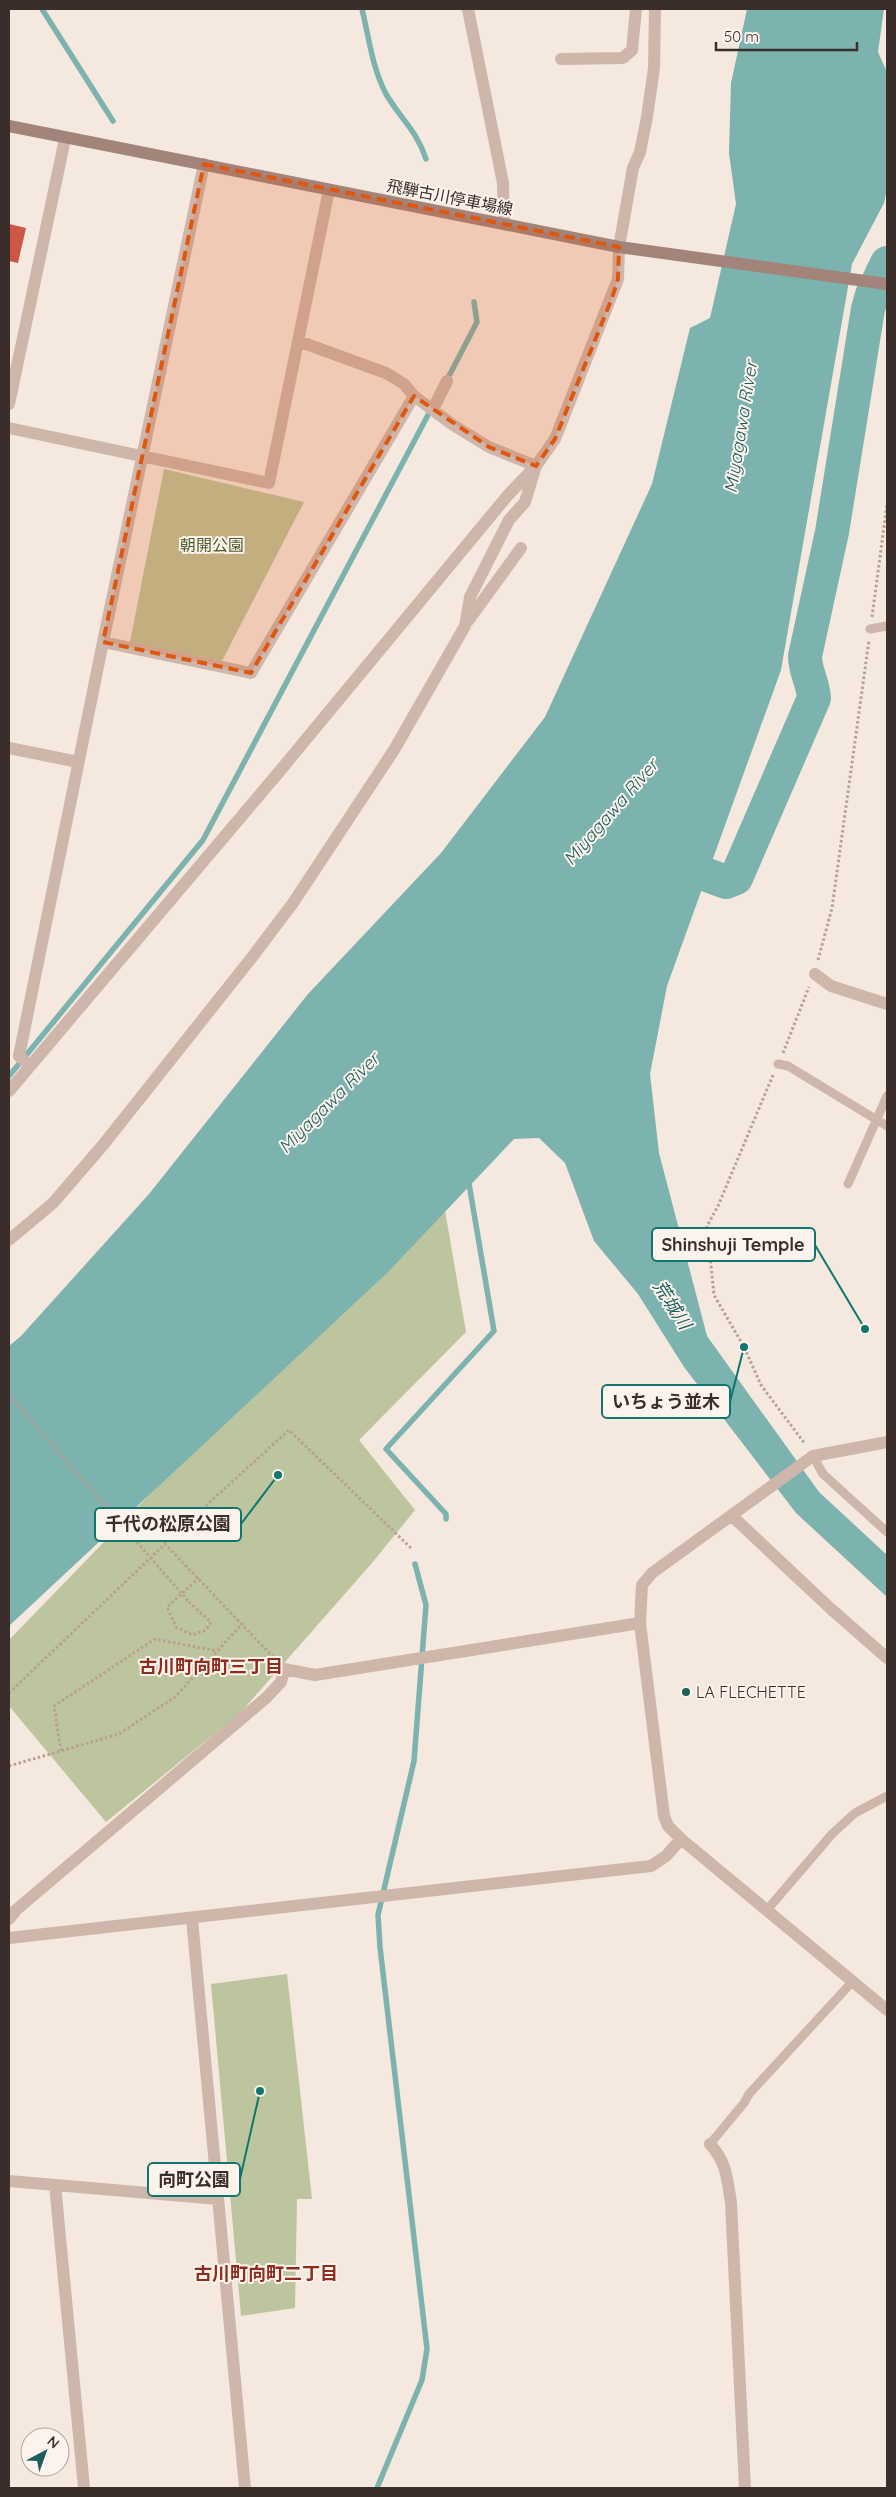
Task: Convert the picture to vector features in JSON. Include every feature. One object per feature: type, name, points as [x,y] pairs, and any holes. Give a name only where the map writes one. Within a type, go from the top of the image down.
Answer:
[{"type":"main road","name":"飛騨古川停車場線","points":[[9,126],[65,139],[204,164],[619,247],[887,284]]},
{"type":"street","points":[[468,9],[503,183],[504,224]]},
{"type":"street","points":[[561,59],[623,58],[632,50],[636,9]]},
{"type":"street","points":[[9,1091],[25,1062],[278,772],[508,495],[536,466],[555,439],[618,279],[619,247],[633,168],[640,152],[647,117],[654,68],[656,9]]},
{"type":"street","points":[[9,404],[65,139]]},
{"type":"street","points":[[25,1062],[78,762],[204,164]]},
{"type":"street","points":[[9,428],[269,483],[329,190]]},
{"type":"street","points":[[298,341],[386,373],[404,384],[414,396],[453,425],[488,446],[536,466]]},
{"type":"street","points":[[433,409],[447,381]]},
{"type":"street","points":[[103,642],[251,673],[414,396]]},
{"type":"street","points":[[465,626],[470,597],[509,520],[525,502],[536,466]]},
{"type":"street","points":[[9,1240],[53,1204],[103,1145],[254,956],[355,811],[394,750],[465,626],[521,548]]},
{"type":"street","points":[[9,748],[78,762]]},
{"type":"street","points":[[814,974],[831,986],[887,1004]]},
{"type":"street","points":[[887,1442],[813,1456],[736,1514],[652,1573],[642,1585],[640,1623],[664,1816],[668,1826],[681,1839],[887,2010]]},
{"type":"street","points":[[736,1514],[831,1609],[887,1658]]},
{"type":"street","points":[[9,1919],[16,1910],[266,1698],[281,1682],[284,1669],[315,1674],[640,1623]]},
{"type":"street","points":[[9,1938],[192,1919],[651,1866],[666,1856],[681,1839]]},
{"type":"street","points":[[192,1919],[245,2488]]},
{"type":"street","points":[[710,2144],[720,2155],[726,2167],[731,2203],[745,2488]]},
{"type":"street","points":[[9,2181],[218,2199]]},
{"type":"street","points":[[55,2185],[84,2488]]},
{"type":"lane","points":[[870,629],[887,626]]},
{"type":"lane","points":[[778,1064],[788,1066],[887,1126]]},
{"type":"lane","points":[[848,1184],[887,1096]]},
{"type":"lane","points":[[813,1456],[823,1474],[887,1532]]},
{"type":"lane","points":[[766,1910],[832,1834],[855,1813],[887,1796]]},
{"type":"lane","points":[[710,2144],[744,2103],[748,2094],[853,1981]]},
{"type":"path","points":[[813,1456],[761,1385],[744,1347],[714,1295],[707,1226],[718,1206],[814,974],[832,908],[887,504]]},
{"type":"path","points":[[9,1395],[189,1602],[211,1622],[206,1630],[192,1635],[176,1626],[167,1607],[199,1578]]},
{"type":"path","points":[[9,1692],[288,1430],[412,1549]]},
{"type":"path","points":[[165,1544],[243,1623],[284,1669]]},
{"type":"path","points":[[9,1766],[119,1734],[175,1697],[243,1623]]},
{"type":"path","points":[[61,1751],[54,1706],[155,1639],[217,1651]]},
{"type":"highlighted area","points":[[204,164],[619,247],[618,279],[612,298],[555,439],[536,466],[489,447],[414,396],[251,673],[103,642]]},
{"type":"green space","name":"朝開公園","points":[[164,469],[304,502],[222,661],[130,642]]},
{"type":"green space","points":[[442,1193],[466,1332],[359,1440],[415,1510],[372,1563],[241,1712],[106,1822],[9,1706],[9,1640]]},
{"type":"green space","points":[[287,1974],[312,2199],[297,2199],[295,2308],[241,2316],[211,1984]]},
{"type":"water","points":[[747,9],[884,9],[878,52],[887,72],[887,189],[884,203],[852,264],[781,670],[667,986],[650,1074],[659,1153],[707,1336],[819,1492],[887,1555],[887,1597],[796,1513],[684,1367],[638,1294],[594,1241],[565,1163],[539,1138],[514,1139],[388,1272],[9,1626],[9,1346],[21,1336],[149,1194],[308,994],[441,853],[545,717],[652,484],[690,328],[710,318],[736,204],[729,153],[731,83]]},
{"type":"building","points":[[9,224],[26,228],[18,263],[9,261]]},
{"type":"waterway","points":[[42,9],[113,121]]},
{"type":"waterway","points":[[362,9],[374,63],[381,84],[391,103],[418,140],[426,159]]},
{"type":"waterway","points":[[664,859],[726,882],[736,878],[814,698],[805,656],[832,532],[868,309],[872,295],[887,263]]},
{"type":"waterway","points":[[449,376],[477,322],[474,302]]},
{"type":"waterway","points":[[9,1076],[203,840],[428,415]]},
{"type":"waterway","points":[[446,1519],[446,1514],[386,1449],[494,1331],[468,1178]]},
{"type":"waterway","points":[[377,2488],[422,2380],[427,2349],[380,1947],[378,1915],[414,1761],[426,1605],[415,1564]]},
{"type":"place","name":"Shinshuji Temple","points":[[865,1329]]},
{"type":"place","name":"いちょう並木","points":[[744,1347]]},
{"type":"place","name":"千代の松原公園","points":[[278,1475]]},
{"type":"place","name":"LA FLECHETTE","points":[[686,1692]]},
{"type":"place","name":"向町公園","points":[[260,2091]]},
{"type":"district","name":"古川町向町三丁目","points":[[211,1667]]},
{"type":"district","name":"古川町向町二丁目","points":[[266,2274]]},
{"type":"water label","name":"Miyagawa River","points":[[741,427]]},
{"type":"water label","name":"Miyagawa River","points":[[611,812]]},
{"type":"water label","name":"Miyagawa River","points":[[329,1103]]},
{"type":"water label","name":"荒城川","points":[[672,1305]]}]
